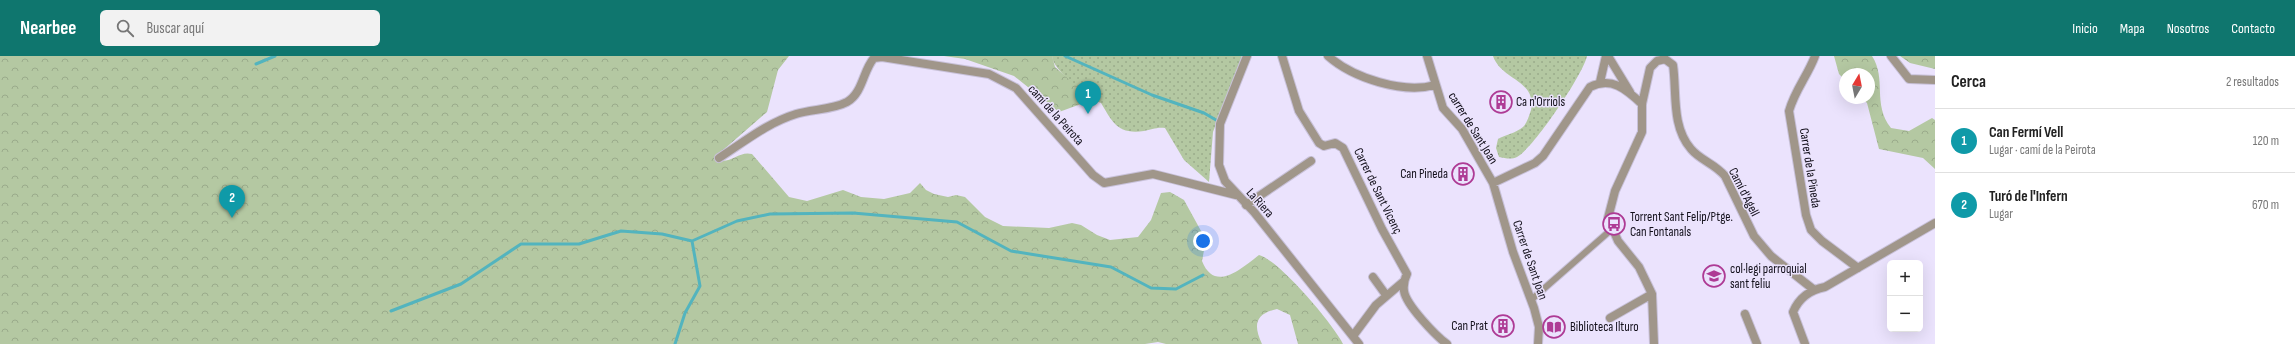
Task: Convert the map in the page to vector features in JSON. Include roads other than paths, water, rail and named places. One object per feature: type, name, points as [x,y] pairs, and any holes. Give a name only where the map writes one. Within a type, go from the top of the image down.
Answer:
[{"type":"street","name":"La Riera","points":[[1247,56],[1220,124],[1219,166],[1225,181],[1236,195],[1246,205],[1359,344]]},
{"type":"street","name":"Carrer de Sant Vicenç","points":[[1282,56],[1299,111],[1319,143],[1324,146],[1336,143],[1343,148],[1382,229],[1408,274],[1403,282],[1404,293],[1424,322],[1447,344]]},
{"type":"street","points":[[1328,56],[1353,72],[1378,83],[1426,87],[1435,85]]},
{"type":"street","name":"carrer de Sant Joan","points":[[1426,56],[1443,108],[1462,129],[1493,184]]},
{"type":"street","points":[[1600,82],[1607,56]]},
{"type":"street","points":[[1607,56],[1630,93]]},
{"type":"street","name":"Carrer de la Pineda","points":[[1815,56],[1812,66],[1794,96],[1790,111],[1806,215],[1811,230],[1858,268]]},
{"type":"street","points":[[1891,56],[1909,79],[1935,80]]},
{"type":"street","name":"camí de la Peirota","points":[[719,158],[767,126],[796,114],[847,102],[864,78],[870,63],[874,58],[882,58],[989,74],[1016,88],[1093,175],[1104,183],[1153,174],[1236,195]]},
{"type":"street","name":"Camí d'Agell","points":[[1612,229],[1608,218],[1615,191],[1642,132],[1642,104],[1650,68],[1656,60],[1665,59],[1673,65],[1676,110],[1681,131],[1686,142],[1691,149],[1718,168],[1725,176],[1754,236],[1771,256],[1813,289]]},
{"type":"street","points":[[1493,184],[1535,163],[1543,156],[1590,87],[1600,82],[1615,84],[1630,93],[1642,104]]},
{"type":"street","points":[[1246,205],[1310,161]]},
{"type":"street","name":"Carrer de Sant Joan","points":[[1493,184],[1513,252],[1531,300],[1539,327],[1538,344]]},
{"type":"street","points":[[1805,344],[1793,312],[1798,303],[1813,289],[1825,287],[1935,223]]},
{"type":"street","points":[[1531,300],[1612,229],[1618,241],[1639,267],[1652,294],[1654,344]]},
{"type":"street","points":[[1373,277],[1386,295]]},
{"type":"street","points":[[1353,336],[1376,305],[1403,282]]},
{"type":"street","points":[[1610,318],[1652,294]]},
{"type":"street","points":[[1745,314],[1757,344]]},
{"type":"waterway","points":[[256,64],[275,56]]},
{"type":"waterway","points":[[1065,56],[1152,95],[1204,113],[1216,120]]},
{"type":"waterway","points":[[391,311],[461,284],[521,244],[579,244],[621,231],[662,234],[692,241],[737,221],[770,214],[853,213],[957,222],[1011,251],[1111,267],[1151,288],[1176,289],[1203,275]]},
{"type":"waterway","points":[[675,344],[685,313],[700,286],[692,241]]},
{"type":"place","name":"Ca n'Orriols","points":[[1501,102]]},
{"type":"place","name":"Can Fermí Vell","points":[[1088,114]]},
{"type":"place","name":"Can Pineda","points":[[1463,174]]},
{"type":"place","name":"Turó de l'Infern","points":[[232,218]]},
{"type":"place","name":"Torrent Sant Felip/Ptge. Can Fontanals","points":[[1614,224]]},
{"type":"place","name":"col·legi parroquial sant feliu","points":[[1714,276]]},
{"type":"place","name":"Can Prat","points":[[1503,326]]},
{"type":"place","name":"Biblioteca Ilturo","points":[[1554,327]]}]
